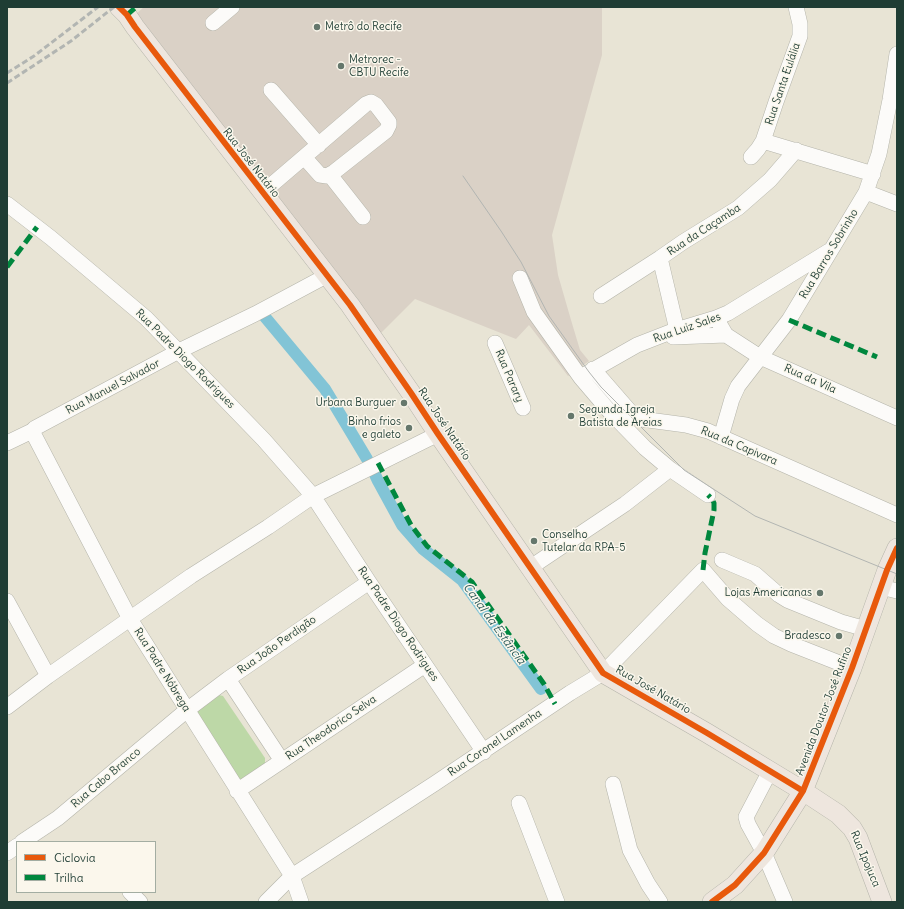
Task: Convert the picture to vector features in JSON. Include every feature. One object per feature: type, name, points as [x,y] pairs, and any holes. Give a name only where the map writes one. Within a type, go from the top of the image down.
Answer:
[{"type":"main road","name":"Rua José Natário","points":[[127,10],[134,27],[350,306],[411,392],[438,434],[603,673],[803,791]]},
{"type":"main road","name":"Avenida Doutor José Rufino","points":[[712,902],[735,885],[764,854],[803,791],[866,629],[889,589],[887,570],[897,548]]},
{"type":"main road","name":"Rua Ipojuca","points":[[803,791],[838,814],[852,828],[858,838],[882,902]]},
{"type":"street","points":[[213,23],[232,7]]},
{"type":"street","name":"Rua Santa Eulália","points":[[751,157],[763,141],[800,36],[800,24],[796,7]]},
{"type":"street","name":"Rua Barros Sobrinho","points":[[721,437],[732,399],[738,386],[789,320],[866,192],[873,174],[883,135],[897,54]]},
{"type":"street","points":[[271,90],[319,144]]},
{"type":"street","points":[[262,192],[365,105],[374,103],[389,122],[390,125],[386,131],[330,175],[320,175],[304,157]]},
{"type":"street","points":[[763,141],[873,174]]},
{"type":"street","name":"Rua da Caçamba","points":[[601,296],[738,208],[770,180],[796,150]]},
{"type":"street","points":[[330,175],[363,217]]},
{"type":"street","points":[[866,192],[897,204]]},
{"type":"street","name":"Rua Padre Diogo Rodrigues","points":[[7,204],[51,238],[146,318],[264,440],[313,496],[369,582],[484,752]]},
{"type":"street","name":"Rua Luiz Sales","points":[[581,378],[593,368],[637,345],[728,313],[832,249]]},
{"type":"street","points":[[660,258],[677,330]]},
{"type":"street","name":"Rua Manuel Salvador","points":[[7,443],[32,431],[179,351],[255,314],[326,276]]},
{"type":"street","points":[[520,278],[534,312],[581,378],[610,412],[646,448],[670,469],[708,495]]},
{"type":"street","name":"Rua da Vila","points":[[716,318],[726,335],[760,357],[897,418]]},
{"type":"street","points":[[658,337],[726,335]]},
{"type":"street","name":"Rua Parary","points":[[495,343],[523,408]]},
{"type":"street","name":"Rua da Capivara","points":[[593,368],[628,410],[633,415],[641,419],[698,427],[897,516]]},
{"type":"street","name":"Rua Padre Nóbrega","points":[[32,431],[130,619],[237,791],[292,876],[301,902]]},
{"type":"street","points":[[7,707],[48,676],[191,576],[268,527],[313,496],[438,434]]},
{"type":"street","points":[[531,568],[625,504],[670,469]]},
{"type":"street","points":[[722,560],[755,574],[779,595],[788,600],[841,622],[866,629]]},
{"type":"street","name":"Rua Coronel Lamenha","points":[[269,899],[292,876],[484,752],[570,693],[603,673],[703,570],[728,599],[757,624],[774,636],[852,668]]},
{"type":"street","name":"Rua João Perdigão","points":[[187,710],[228,679],[369,582]]},
{"type":"street","points":[[7,601],[48,676]]},
{"type":"street","name":"Rua Theodorico Selva","points":[[237,791],[425,665]]},
{"type":"street","points":[[228,679],[282,761]]},
{"type":"street","name":"Rua Cabo Branco","points":[[24,841],[58,818],[187,710]]},
{"type":"street","points":[[770,771],[746,817],[785,902]]},
{"type":"street","points":[[613,784],[630,850],[648,884],[660,902]]},
{"type":"street","points":[[519,803],[557,902]]},
{"type":"street","points":[[7,852],[16,847]]},
{"type":"street","points":[[131,893],[140,902]]},
{"type":"shaded area","points":[[144,7],[602,7],[602,55],[552,235],[558,275],[571,320],[580,350],[589,361],[568,376],[529,325],[516,339],[415,299],[379,335],[136,14]]},
{"type":"green space","points":[[215,694],[223,696],[265,758],[265,764],[241,781],[189,712]]},
{"type":"waterway","name":"Canal da Estância","points":[[265,317],[325,389],[367,459]]},
{"type":"waterway","name":"Canal da Estância","points":[[372,468],[402,525],[423,549],[462,580],[541,689]]},
{"type":"tram line","points":[[463,176],[521,262],[549,316],[589,372],[601,387],[684,470],[755,516],[897,574]]},
{"type":"railway","points":[[7,73],[34,56],[98,7]]},
{"type":"railway","points":[[7,83],[71,41],[114,7]]},
{"type":"marked path","points":[[127,15],[136,7]]},
{"type":"marked path","points":[[7,267],[37,227]]},
{"type":"marked path","points":[[789,320],[877,357]]},
{"type":"marked path","points":[[378,463],[411,525],[427,546],[472,582],[544,684],[555,704]]},
{"type":"marked path","points":[[703,570],[714,510],[714,503],[708,495]]},
{"type":"cycle path","points":[[119,7],[127,15],[350,305],[603,673],[803,791]]},
{"type":"cycle path","points":[[712,902],[735,885],[764,853],[803,791],[852,668],[887,570],[897,548]]},
{"type":"place","name":"Metrô do Recife","points":[[317,27]]},
{"type":"place","name":"Metrorec - CBTU Recife","points":[[341,66]]},
{"type":"place","name":"Urbana Burguer","points":[[404,403]]},
{"type":"place","name":"Segunda Igreja Batista de Areias","points":[[571,416]]},
{"type":"place","name":"Binho frios e galeto","points":[[409,428]]},
{"type":"place","name":"Conselho Tutelar da RPA-5","points":[[534,541]]},
{"type":"place","name":"Lojas Americanas","points":[[820,593]]},
{"type":"place","name":"Bradesco","points":[[839,636]]}]
